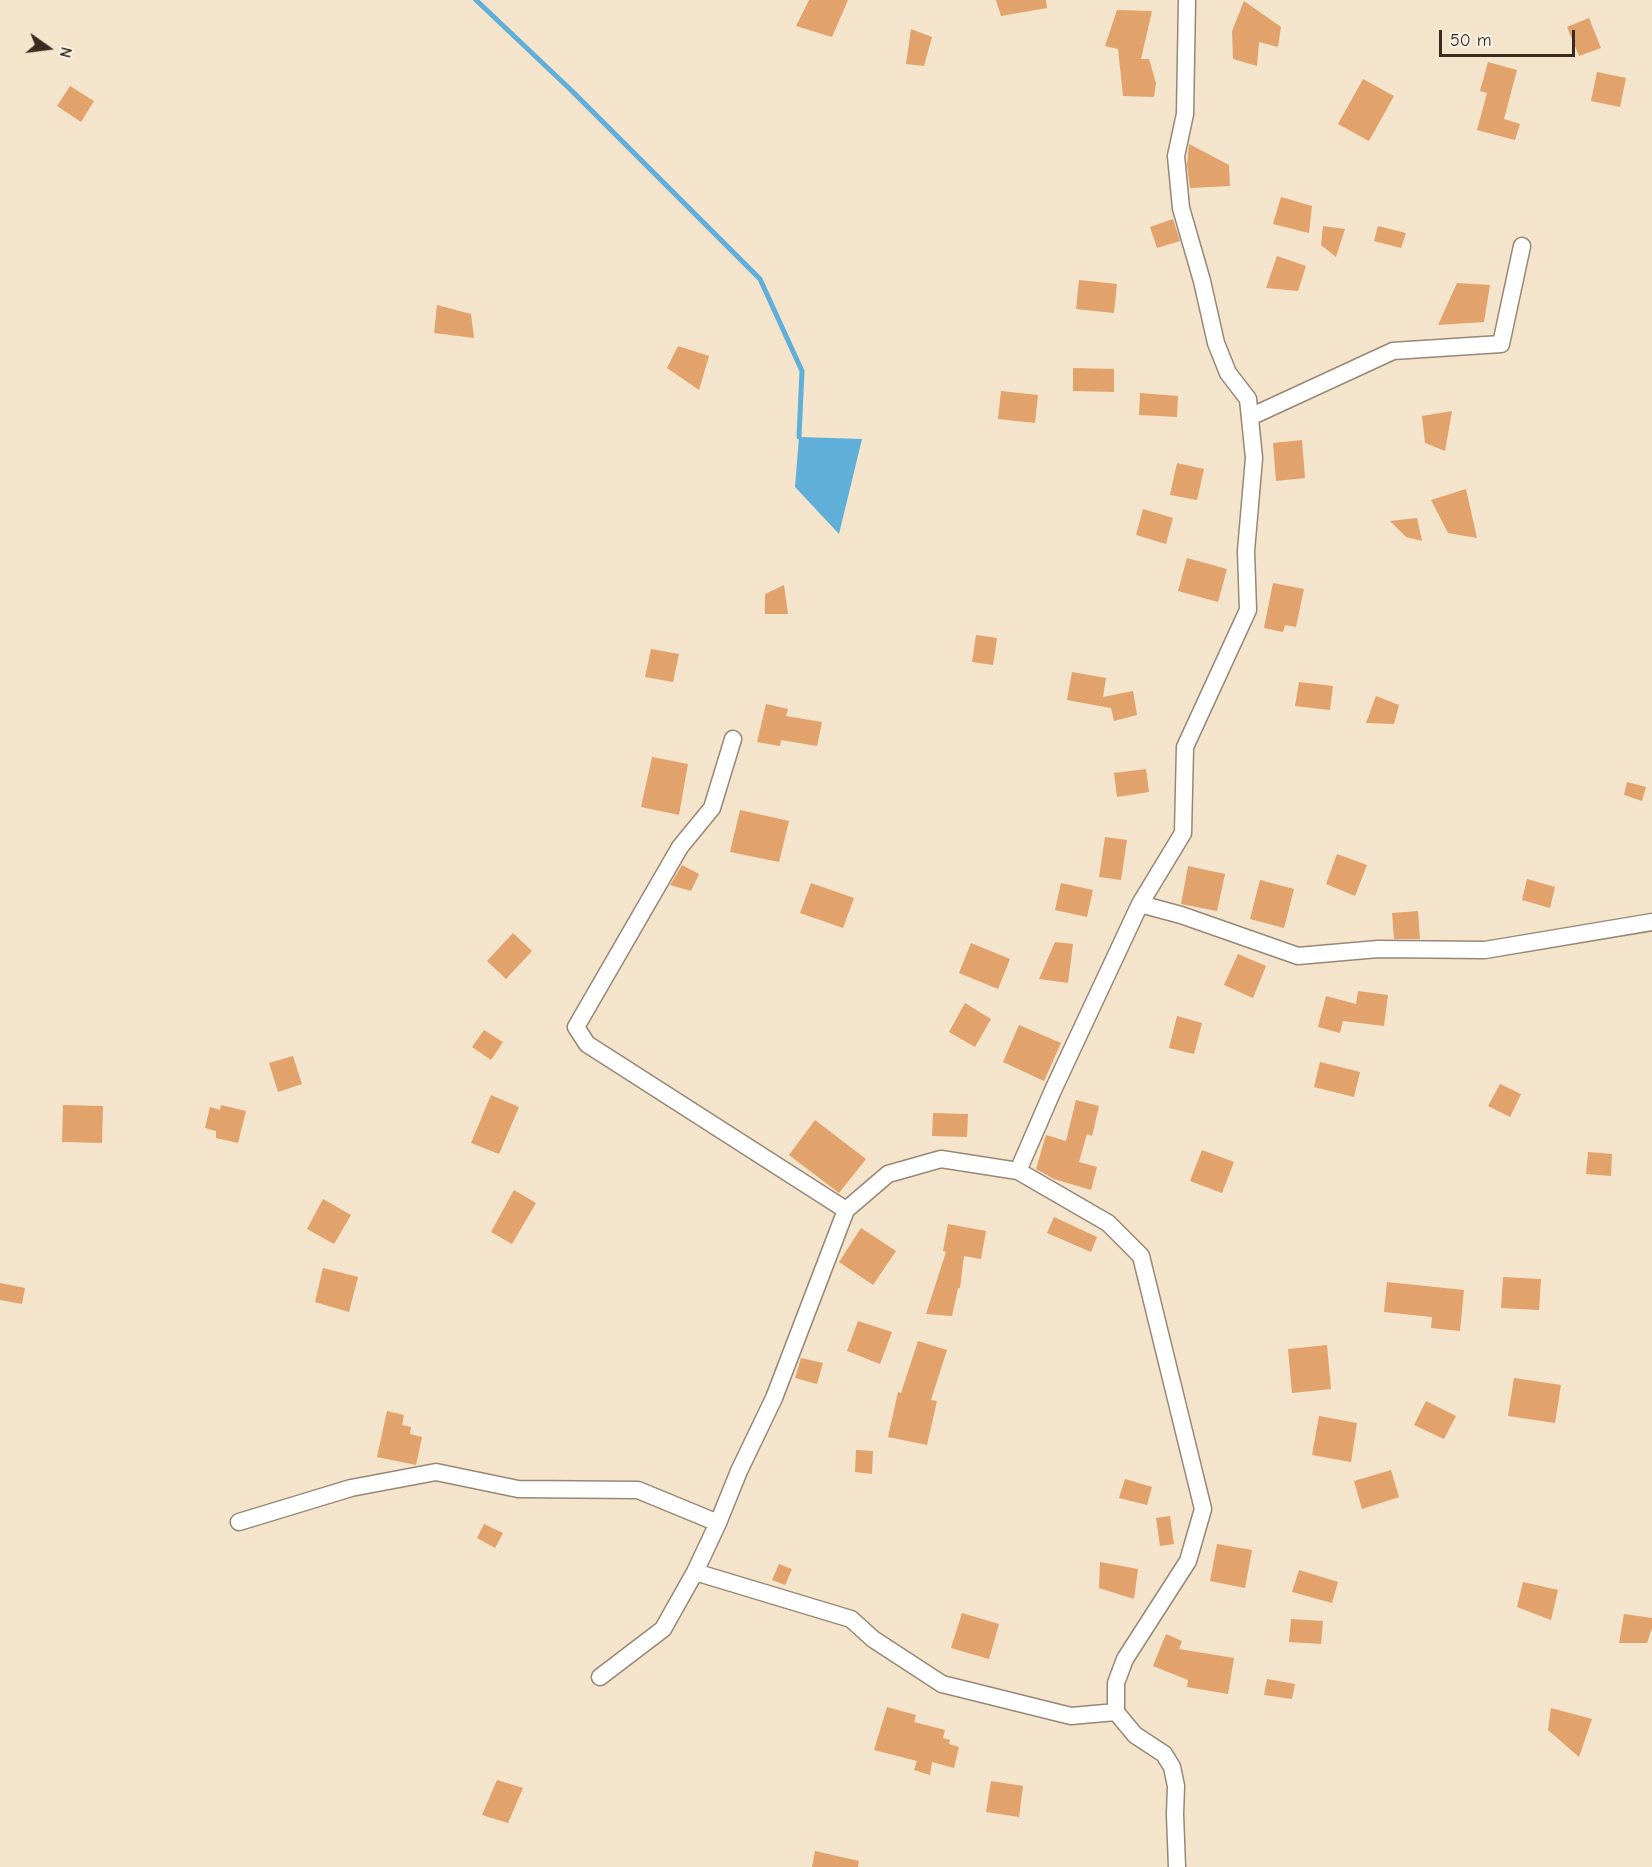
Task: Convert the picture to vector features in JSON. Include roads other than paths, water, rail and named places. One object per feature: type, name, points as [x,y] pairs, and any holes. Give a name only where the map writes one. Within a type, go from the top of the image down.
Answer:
[{"type":"street","points":[[1018,1171],[1140,904],[1183,833],[1185,747],[1248,610],[1246,551],[1254,458],[1248,399],[1228,373],[1216,343],[1202,281],[1181,208],[1176,156],[1185,114],[1187,0]]},
{"type":"street","points":[[1250,417],[1394,351],[1501,344],[1522,246]]},
{"type":"street","points":[[733,739],[712,808],[680,848],[576,1027],[587,1044],[846,1210]]},
{"type":"street","points":[[1140,904],[1181,915],[1298,956],[1378,949],[1485,950],[1652,922]]},
{"type":"street","points":[[600,1677],[663,1629],[695,1572],[774,1398],[846,1210],[888,1174],[941,1159],[1018,1171],[1108,1223],[1141,1256],[1203,1509],[1188,1561],[1125,1659],[1116,1683],[1116,1712],[1135,1735],[1164,1754],[1172,1767],[1176,1786],[1177,1867]]},
{"type":"street","points":[[239,1522],[351,1488],[436,1472],[518,1490],[638,1490],[718,1523]]},
{"type":"street","points":[[695,1572],[851,1619],[873,1639],[942,1684],[1071,1716],[1116,1712]]},
{"type":"water","points":[[799,437],[862,439],[839,534],[795,487]]},
{"type":"waterway","points":[[476,0],[572,91],[760,279],[802,371],[799,437]]}]
